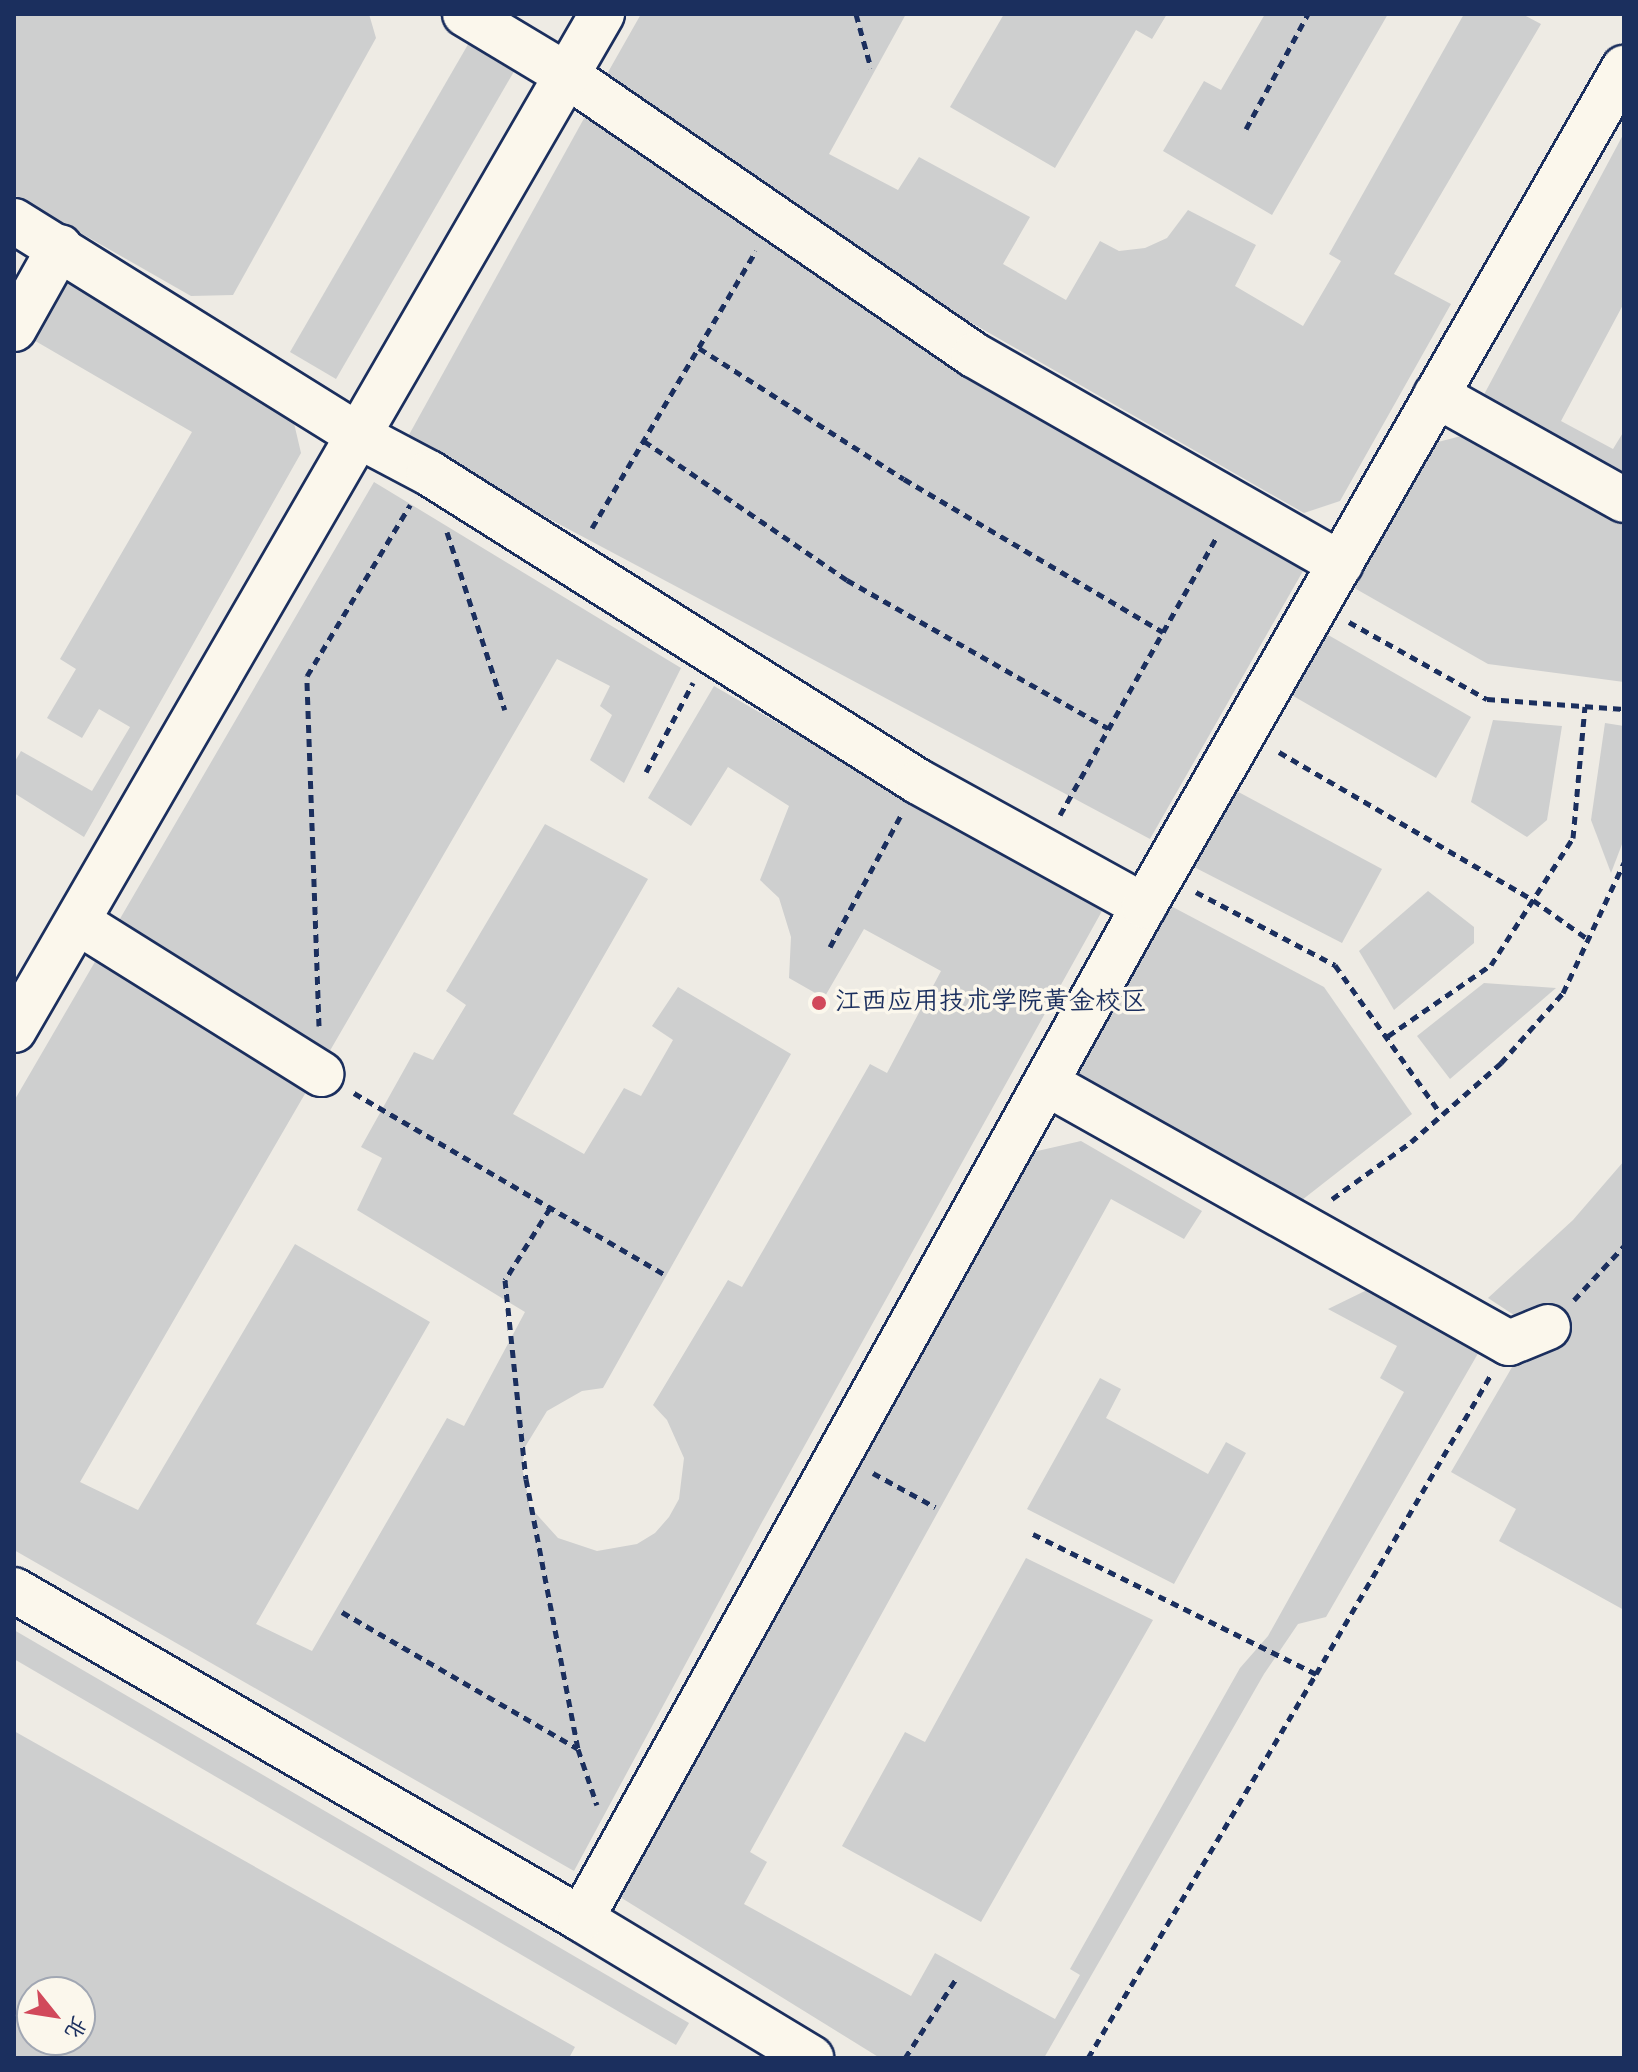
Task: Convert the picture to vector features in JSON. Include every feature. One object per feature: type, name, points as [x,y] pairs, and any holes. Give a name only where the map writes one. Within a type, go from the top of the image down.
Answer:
[{"type":"street","points":[[465,14],[568,76],[974,355],[1341,564]]},
{"type":"street","points":[[14,1030],[602,14]]},
{"type":"street","points":[[581,1919],[1153,891],[1624,68]]},
{"type":"street","points":[[14,221],[359,436],[429,473],[919,782],[1040,849],[1153,891]]},
{"type":"street","points":[[14,329],[60,247]]},
{"type":"street","points":[[1436,395],[1624,500]]},
{"type":"street","points":[[78,922],[321,1074]]},
{"type":"street","points":[[1046,1083],[1295,1225],[1529,1335]]},
{"type":"street","points":[[14,1590],[581,1919],[811,2058]]},
{"type":"path","points":[[856,14],[871,68]]},
{"type":"path","points":[[1246,129],[1308,14]]},
{"type":"path","points":[[571,563],[776,218]]},
{"type":"path","points":[[699,348],[904,479],[1163,632]]},
{"type":"path","points":[[644,441],[847,580],[1108,728]]},
{"type":"path","points":[[429,473],[505,710]]},
{"type":"path","points":[[429,473],[307,676],[321,1074],[667,1276]]},
{"type":"path","points":[[1040,849],[1236,502]]},
{"type":"path","points":[[1317,604],[1487,699],[1624,709]]},
{"type":"path","points":[[646,772],[711,651]]},
{"type":"path","points":[[1388,1036],[1491,965],[1573,838],[1585,707]]},
{"type":"path","points":[[1244,731],[1533,900],[1589,940]]},
{"type":"path","points":[[830,947],[919,782]]},
{"type":"path","points":[[1295,1225],[1411,1142],[1440,1113],[1501,1063],[1563,993],[1624,863]]},
{"type":"path","points":[[1153,891],[1335,965],[1440,1113]]},
{"type":"path","points":[[550,1208],[505,1280],[526,1479],[578,1749],[615,1857]]},
{"type":"path","points":[[1088,2058],[1316,1674],[1529,1335],[1624,1246]]},
{"type":"path","points":[[840,1455],[935,1507]]},
{"type":"path","points":[[1033,1534],[1316,1674]]},
{"type":"path","points":[[342,1612],[578,1749]]},
{"type":"path","points":[[905,2058],[956,1979]]},
{"type":"shaded area","points":[[14,14],[369,14],[376,38],[233,295],[191,296],[14,195]]},
{"type":"shaded area","points":[[641,14],[906,14],[829,154],[898,190],[919,157],[1030,217],[1003,264],[1066,300],[1100,241],[1119,251],[1145,248],[1167,238],[1188,210],[1256,245],[1235,286],[1303,326],[1341,261],[1329,254],[1464,14],[1522,14],[1541,24],[1394,274],[1451,304],[1340,501],[1304,513],[818,235],[603,81]]},
{"type":"shaded area","points":[[1004,14],[1167,14],[1152,39],[1136,30],[1055,168],[950,107]]},
{"type":"shaded area","points":[[1265,14],[1388,14],[1272,215],[1163,151],[1204,81],[1221,90]]},
{"type":"shaded area","points":[[470,41],[516,68],[336,379],[290,352]]},
{"type":"shaded area","points":[[587,113],[1307,564],[1150,839],[405,442]]},
{"type":"shaded area","points":[[1624,133],[1624,303],[1561,421],[1613,449],[1624,431],[1624,475],[1480,402]]},
{"type":"shaded area","points":[[70,273],[290,406],[301,453],[84,837],[14,793],[14,763],[21,751],[92,791],[130,727],[99,709],[82,738],[47,718],[76,669],[60,659],[192,432],[25,335]]},
{"type":"shaded area","points":[[1473,433],[1624,517],[1624,682],[1488,664],[1349,585],[1434,443]]},
{"type":"shaded area","points":[[374,482],[681,668],[624,783],[590,760],[612,715],[600,706],[610,686],[557,659],[80,1482],[138,1510],[295,1244],[430,1322],[256,1624],[312,1651],[447,1418],[464,1426],[525,1312],[357,1210],[382,1158],[361,1147],[414,1052],[433,1060],[466,1005],[446,991],[545,824],[648,879],[513,1114],[584,1154],[624,1088],[641,1096],[673,1040],[652,1026],[678,987],[791,1054],[603,1388],[582,1391],[547,1411],[525,1447],[522,1467],[530,1507],[558,1538],[597,1551],[637,1544],[655,1533],[669,1517],[679,1499],[684,1458],[667,1420],[653,1405],[728,1280],[742,1287],[870,1064],[887,1073],[941,971],[864,929],[824,998],[789,978],[791,937],[779,898],[760,880],[789,806],[728,767],[691,826],[648,798],[714,686],[1102,911],[761,1524],[574,1871],[14,1550],[14,1101]]},
{"type":"shaded area","points":[[1323,632],[1471,717],[1436,778],[1288,693]]},
{"type":"shaded area","points":[[1493,720],[1562,726],[1547,820],[1527,837],[1471,802]]},
{"type":"shaded area","points":[[1605,723],[1624,726],[1624,839],[1611,873],[1591,820]]},
{"type":"shaded area","points":[[1231,788],[1382,869],[1342,943],[1192,866]]},
{"type":"shaded area","points":[[1428,891],[1474,927],[1474,943],[1394,1010],[1359,951]]},
{"type":"shaded area","points":[[1169,905],[1324,987],[1412,1114],[1302,1200],[1077,1074]]},
{"type":"shaded area","points":[[1484,983],[1556,988],[1450,1079],[1417,1036]]},
{"type":"shaded area","points":[[1081,1141],[1202,1211],[1184,1239],[1111,1199],[750,1852],[767,1862],[744,1904],[911,1996],[935,1953],[1055,2019],[1080,1975],[1070,1969],[1240,1668],[1268,1636],[1404,1392],[1380,1378],[1397,1346],[1328,1309],[1367,1290],[1480,1350],[1326,1617],[1298,1624],[1264,1674],[1044,2058],[880,2058],[620,1897],[1033,1152]]},
{"type":"shaded area","points":[[1624,1161],[1624,1610],[1499,1541],[1516,1509],[1451,1472],[1522,1350],[1526,1323],[1488,1298],[1573,1220]]},
{"type":"shaded area","points":[[1100,1378],[1121,1389],[1106,1418],[1208,1474],[1226,1442],[1246,1453],[1174,1584],[1027,1509]]},
{"type":"shaded area","points":[[1026,1558],[1153,1620],[981,1922],[842,1846],[905,1732],[925,1742]]},
{"type":"shaded area","points":[[14,1630],[689,2023],[676,2045],[14,1659]]},
{"type":"shaded area","points":[[14,1731],[575,2047],[569,2058],[14,2058]]},
{"type":"place","name":"江西应用技术学院黄金校区","points":[[819,1003]]}]
